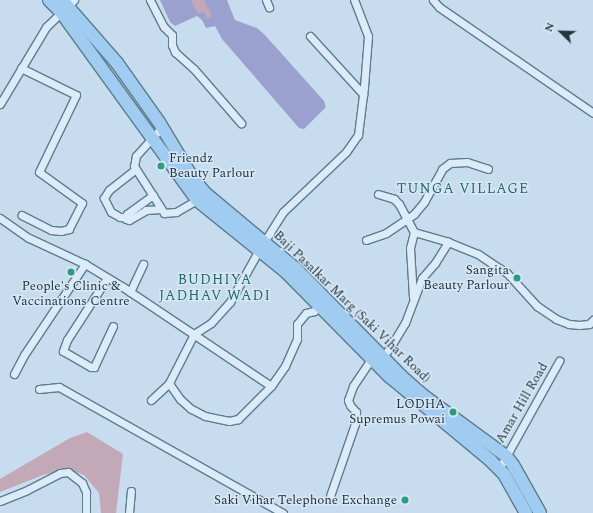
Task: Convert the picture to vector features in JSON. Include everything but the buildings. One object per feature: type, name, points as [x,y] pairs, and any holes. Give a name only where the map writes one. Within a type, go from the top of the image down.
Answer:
[{"type":"main road","name":"Baji Pasalkar Marg (Saki Vihar Road)","points":[[49,0],[66,5],[117,63],[162,127],[192,177],[205,193],[262,246]]},
{"type":"main road","name":"Baji Pasalkar Marg (Saki Vihar Road)","points":[[66,5],[152,140],[197,200],[296,269],[323,303],[377,358],[404,390],[491,461],[498,469],[513,479],[537,512]]},
{"type":"main road","name":"Baji Pasalkar Marg (Saki Vihar Road)","points":[[377,358],[424,396],[506,456],[526,513]]},
{"type":"street","points":[[150,0],[164,27],[172,34],[172,45],[175,52],[194,69],[241,123]]},
{"type":"street","points":[[151,400],[169,383],[194,334],[211,323],[230,302],[262,246],[288,206],[346,152],[358,135],[368,36],[354,0]]},
{"type":"street","points":[[433,0],[439,7],[593,113]]},
{"type":"street","points":[[0,104],[46,27],[66,5]]},
{"type":"street","points":[[310,36],[363,94]]},
{"type":"street","points":[[21,68],[76,95],[39,172],[82,203],[69,229],[61,231],[51,230],[22,215]]},
{"type":"street","points":[[162,127],[152,140],[136,156],[134,163],[136,169],[164,212],[176,212],[197,200]]},
{"type":"street","points":[[366,240],[386,234],[414,214],[424,202],[442,169],[450,163],[467,162],[488,169]]},
{"type":"street","points":[[136,169],[109,190],[104,198],[111,212],[120,218],[126,217],[153,195]]},
{"type":"street","points":[[378,194],[394,199],[399,204],[414,232],[410,248],[413,300]]},
{"type":"street","points":[[126,217],[129,220],[146,210],[161,209]]},
{"type":"street","points":[[0,218],[29,238],[85,264],[130,292],[271,386]]},
{"type":"street","points":[[414,232],[448,242],[478,254],[507,273],[537,306],[556,319],[569,324],[579,325],[589,324],[593,320]]},
{"type":"street","points":[[330,496],[355,424],[356,412],[348,400],[353,386],[398,335],[422,278],[435,263],[448,242]]},
{"type":"street","points":[[14,374],[24,355],[85,264]]},
{"type":"street","points":[[130,292],[143,264]]},
{"type":"street","points":[[106,278],[67,340],[63,351],[91,367],[94,367],[113,326]]},
{"type":"street","points":[[169,383],[180,398],[191,409],[210,418],[229,421],[238,419],[244,415],[271,386],[285,366],[297,339],[297,324],[306,313],[323,303]]},
{"type":"street","name":"Amar Hill Road","points":[[498,469],[560,361]]},
{"type":"street","points":[[39,389],[58,387],[283,513]]},
{"type":"street","points":[[0,501],[27,490],[60,473],[68,472],[82,483],[86,492],[86,513]]},
{"type":"street","points":[[129,513],[131,491]]},
{"type":"shaded area","points":[[160,0],[227,0],[235,20],[257,28],[264,34],[324,101],[326,107],[304,129],[299,128],[222,39],[215,26],[206,28],[202,20],[197,16],[175,26],[170,22]]},
{"type":"shaded area","points":[[191,0],[204,0],[212,16],[207,19],[204,12],[198,14]]},
{"type":"shaded area","points":[[87,432],[123,454],[116,513],[101,513],[99,493],[84,475],[67,469],[43,475],[0,492],[0,479],[70,438]]},
{"type":"place","name":"Friendz Beauty Parlour","points":[[161,166]]},
{"type":"place","name":"People's Clinic & Vaccinations Centre","points":[[71,272]]},
{"type":"place","name":"Sangita Beauty Parlour","points":[[517,278]]},
{"type":"place","name":"LODHA Supremus Powai","points":[[453,412]]},
{"type":"place","name":"Saki Vihar Telephone Exchange","points":[[405,500]]},
{"type":"district","name":"TUNGA VILLAGE","points":[[463,189]]},
{"type":"district","name":"BUDHIYA JADHAV WADI","points":[[215,288]]}]
